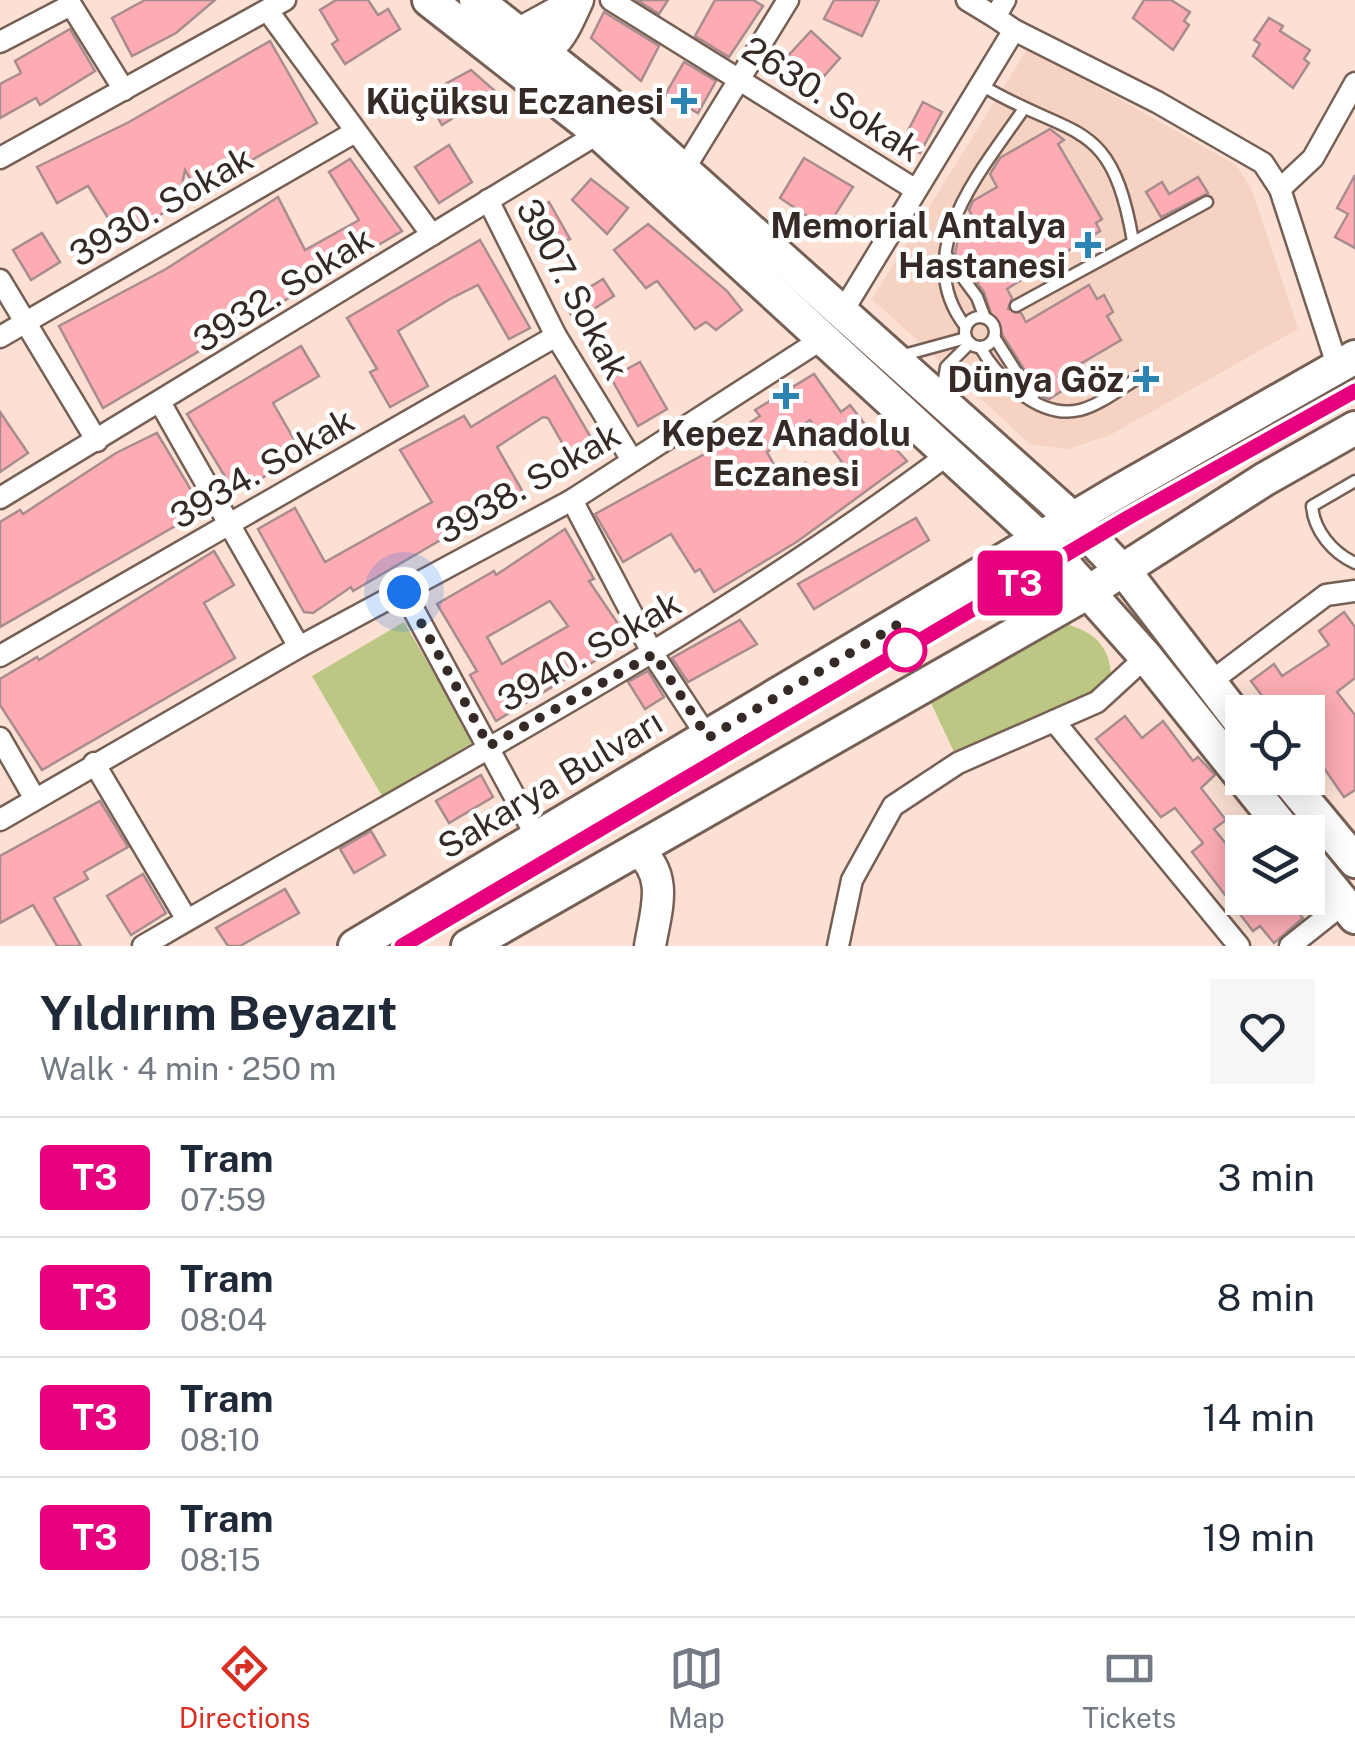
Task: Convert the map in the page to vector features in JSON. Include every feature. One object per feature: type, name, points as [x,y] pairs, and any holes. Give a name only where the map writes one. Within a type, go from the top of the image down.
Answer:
[{"type":"main road","points":[[429,0],[523,50],[615,110],[683,171],[950,453],[1090,591],[1272,815]]},
{"type":"main road","points":[[476,0],[599,133],[831,327],[890,357],[1073,518],[1123,571],[1225,703]]},
{"type":"main road","name":"Sakarya Bulvarı","points":[[355,946],[1073,518],[1346,361]]},
{"type":"main road","points":[[468,946],[1090,591],[1265,479],[1355,428]]},
{"type":"main road","points":[[1305,795],[1344,829],[1355,861]]},
{"type":"main road","points":[[1325,881],[1349,911]]},
{"type":"street","points":[[523,50],[570,0]]},
{"type":"street","points":[[523,50],[560,42],[578,0]]},
{"type":"street","name":"2630. Sokak","points":[[611,0],[916,190]]},
{"type":"street","points":[[683,171],[788,0]]},
{"type":"street","points":[[967,0],[1000,9],[1014,30],[1157,102],[1263,163],[1280,189],[1346,361]]},
{"type":"street","points":[[0,42],[70,2],[124,90]]},
{"type":"street","points":[[0,158],[276,5],[356,132],[432,235]]},
{"type":"street","points":[[831,327],[1014,30]]},
{"type":"street","points":[[1280,189],[1312,158],[1355,83]]},
{"type":"street","name":"3930. Sokak","points":[[0,337],[356,132]]},
{"type":"street","name":"3932. Sokak","points":[[0,498],[161,404],[599,133]]},
{"type":"street","name":"3907. Sokak","points":[[488,200],[556,336],[632,460]]},
{"type":"street","points":[[0,280],[28,320],[97,441]]},
{"type":"street","name":"3938. Sokak","points":[[0,820],[299,648],[572,500],[831,327]]},
{"type":"street","name":"3934. Sokak","points":[[0,656],[556,336]]},
{"type":"street","points":[[161,404],[299,648]]},
{"type":"street","name":"3940. Sokak","points":[[146,945],[654,654],[833,540],[950,453]]},
{"type":"street","points":[[572,500],[654,654],[708,738]]},
{"type":"street","points":[[1209,684],[1326,595],[1355,591]]},
{"type":"street","points":[[404,592],[537,838]]},
{"type":"street","points":[[838,946],[852,880],[893,806],[958,762],[1097,702],[1146,658]]},
{"type":"street","points":[[1054,721],[1240,946]]},
{"type":"street","points":[[0,738],[36,799]]},
{"type":"street","points":[[94,763],[187,920]]},
{"type":"street","points":[[636,849],[654,864],[658,878],[650,946]]},
{"type":"street","points":[[1290,946],[1349,911]]},
{"type":"lane","points":[[980,84],[1022,110],[1068,125],[1109,157],[1124,190],[1133,241]]},
{"type":"lane","points":[[1022,110],[966,194],[950,229],[947,299],[988,362],[1036,404],[1080,410],[1141,376]]},
{"type":"lane","points":[[1016,306],[1207,202]]},
{"type":"lane","points":[[946,255],[990,319],[994,337],[1036,404]]},
{"type":"lane","points":[[942,403],[946,367],[970,339],[974,318],[990,319]]},
{"type":"lane","points":[[890,357],[994,337]]},
{"type":"lane","points":[[1355,481],[1312,506],[1314,520],[1332,548],[1355,563]]},
{"type":"path","points":[[992,568],[1028,626]]},
{"type":"shaded area","name":"Memorial Antalya Hastanesi","points":[[1028,48],[1236,165],[1252,190],[1298,329],[1110,435],[1068,449],[1030,444],[872,299]]},
{"type":"green space","points":[[404,622],[474,742],[382,796],[312,676]]},
{"type":"green space","points":[[1060,622],[1095,638],[1106,653],[1111,673],[1088,697],[955,754],[930,701]]},
{"type":"building","points":[[145,0],[215,0],[176,33],[132,56],[112,18]]},
{"type":"building","points":[[336,0],[368,0],[378,15],[388,9],[400,29],[345,64],[332,44],[338,40],[320,10]]},
{"type":"building","points":[[637,0],[668,0],[659,14]]},
{"type":"building","points":[[715,0],[753,0],[763,6],[729,57],[695,36]]},
{"type":"building","points":[[834,0],[879,0],[862,36],[824,19]]},
{"type":"building","points":[[1144,0],[1171,0],[1190,12],[1184,21],[1189,25],[1173,50],[1133,18]]},
{"type":"building","points":[[604,12],[659,46],[641,81],[591,38]]},
{"type":"building","points":[[1269,18],[1283,26],[1280,31],[1310,50],[1304,59],[1309,63],[1293,88],[1253,56],[1260,44],[1254,40]]},
{"type":"building","points":[[70,29],[95,71],[40,105],[36,98],[0,118],[0,84],[21,73],[15,61]]},
{"type":"building","points":[[811,31],[840,58],[817,84],[787,57]]},
{"type":"building","points":[[270,41],[317,123],[197,191],[185,170],[178,205],[120,237],[88,186],[57,203],[37,167],[129,122]]},
{"type":"building","points":[[684,62],[716,81],[698,113],[665,95]]},
{"type":"building","points":[[471,70],[495,91],[442,125],[425,95]]},
{"type":"building","points":[[923,102],[942,112],[920,153],[901,144]]},
{"type":"building","points":[[1050,129],[1064,140],[1058,144],[1102,219],[1096,223],[1100,231],[1007,289],[1012,298],[1008,309],[1021,313],[1026,322],[1089,285],[1097,299],[1104,295],[1113,312],[1107,316],[1121,340],[1058,377],[1065,389],[1049,399],[1041,396],[993,320],[984,292],[955,253],[958,239],[978,227],[969,210],[973,201],[997,187],[990,174],[1000,158]]},
{"type":"building","points":[[449,145],[472,182],[439,203],[415,167]]},
{"type":"building","points":[[804,158],[853,187],[826,229],[780,198]]},
{"type":"building","points":[[350,159],[402,231],[103,408],[59,326],[166,269],[278,197],[305,250],[359,220],[329,172]]},
{"type":"building","points":[[1355,175],[1355,248],[1335,237],[1348,214],[1337,208]]},
{"type":"building","points":[[1198,177],[1208,193],[1161,217],[1146,192],[1162,182],[1169,194]]},
{"type":"building","points":[[591,179],[628,208],[607,234],[572,200]]},
{"type":"building","points":[[549,202],[570,239],[541,250],[521,219]]},
{"type":"building","points":[[648,224],[727,291],[742,310],[716,330],[706,322],[695,329],[657,281],[646,288],[614,250]]},
{"type":"building","points":[[42,233],[60,262],[31,280],[13,250]]},
{"type":"building","points":[[480,240],[530,328],[509,339],[478,285],[450,299],[398,331],[428,386],[390,407],[370,372],[377,369],[347,318]]},
{"type":"building","points":[[603,279],[614,296],[575,321],[564,303]]},
{"type":"building","points":[[301,346],[319,376],[273,403],[303,455],[235,493],[187,414]]},
{"type":"building","points":[[640,362],[667,409],[638,426],[611,378]]},
{"type":"building","points":[[814,374],[841,412],[850,405],[874,436],[880,432],[907,461],[798,541],[714,592],[700,569],[695,572],[671,534],[623,562],[595,514],[730,440],[728,437],[760,416],[755,410]],"holes":[[[810,420],[842,462],[817,481],[805,463],[782,479],[767,452]]]},
{"type":"building","points":[[555,376],[597,448],[573,462],[548,418],[543,417],[497,447],[523,492],[353,591],[351,587],[313,613],[304,612],[258,529],[295,508],[325,562],[432,502],[400,450],[464,416],[471,427]]},
{"type":"building","points":[[0,412],[28,453],[0,472]]},
{"type":"building","points":[[157,433],[203,510],[0,627],[0,522],[20,510],[23,514],[116,453]]},
{"type":"building","points":[[916,518],[929,540],[814,609],[798,584]]},
{"type":"building","points":[[565,529],[594,579],[589,581],[629,640],[496,721],[470,675],[477,671],[437,604],[494,571],[496,575]],"holes":[[[550,601],[568,626],[502,664],[487,637]]]},
{"type":"building","points":[[214,551],[234,585],[204,603],[235,658],[42,770],[0,705],[0,679],[37,657],[39,660]]},
{"type":"building","points":[[1344,612],[1355,627],[1355,678],[1337,692],[1355,715],[1355,790],[1344,797],[1325,770],[1325,695],[1261,695],[1251,681],[1274,664],[1282,676],[1329,645],[1319,631]]},
{"type":"building","points":[[740,620],[757,644],[688,682],[672,658]]},
{"type":"building","points":[[648,671],[664,697],[645,709],[628,682]]},
{"type":"building","points":[[1125,716],[1142,738],[1163,721],[1193,761],[1198,757],[1215,775],[1201,788],[1225,819],[1214,829],[1225,842],[1225,895],[1192,852],[1203,843],[1175,808],[1161,817],[1096,739]]},
{"type":"building","points":[[481,775],[493,797],[449,823],[436,801]]},
{"type":"building","points":[[100,801],[128,847],[84,872],[88,879],[54,898],[81,946],[57,946],[33,905],[0,923],[0,856]]},
{"type":"building","points":[[371,831],[385,855],[354,873],[340,849]]},
{"type":"building","points":[[143,874],[166,913],[131,935],[107,896]]},
{"type":"building","points":[[285,889],[299,913],[240,946],[228,946],[216,928]]},
{"type":"building","points":[[1241,915],[1303,918],[1274,943],[1260,926],[1253,931]]},
{"type":"tram line","points":[[402,946],[1131,517],[1355,391]]},
{"type":"tram line","name":"T3","points":[[402,946],[1131,516],[1355,391]]},
{"type":"place","name":"Küçüksu Eczanesi","points":[[684,101]]},
{"type":"place","name":"Memorial Antalya Hastanesi","points":[[1088,245]]},
{"type":"place","name":"Dünya Göz","points":[[1146,379]]},
{"type":"place","name":"Kepez Anadolu Eczanesi","points":[[786,396]]},
{"type":"route","points":[[404,592],[489,746],[654,654],[708,738],[897,625],[905,650]]}]
